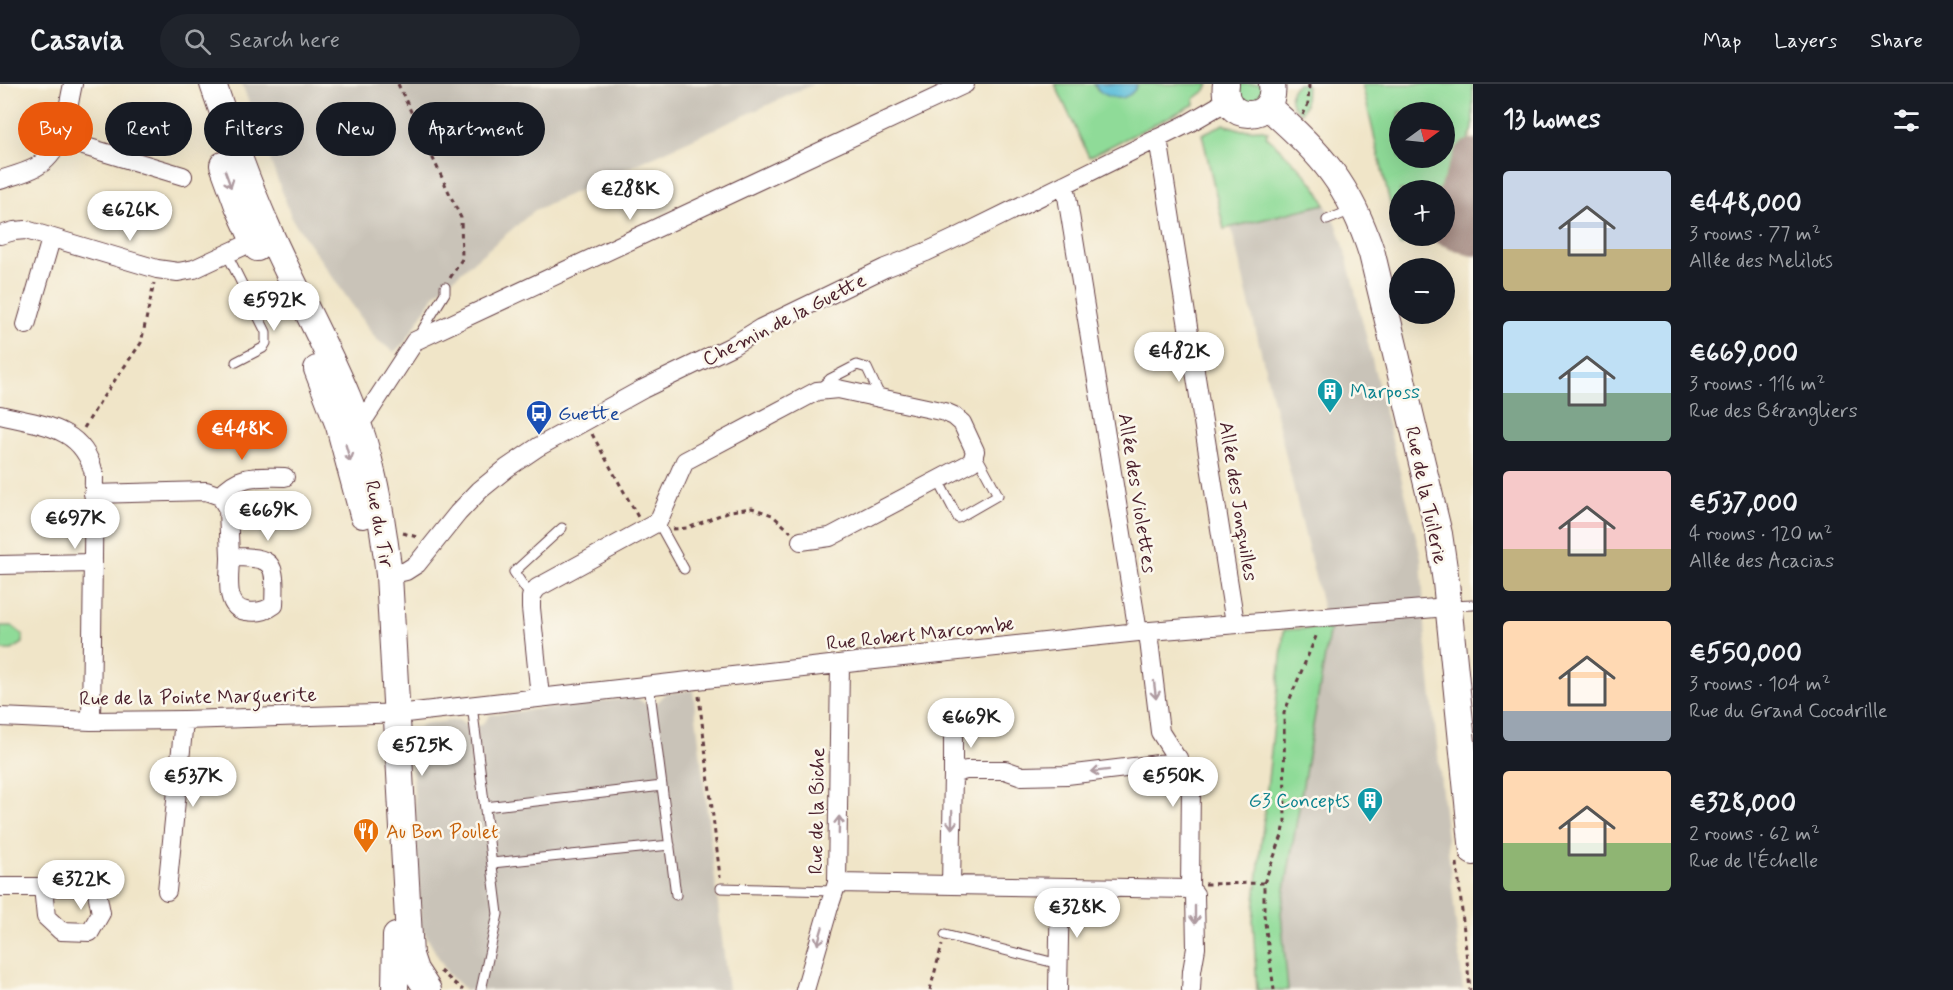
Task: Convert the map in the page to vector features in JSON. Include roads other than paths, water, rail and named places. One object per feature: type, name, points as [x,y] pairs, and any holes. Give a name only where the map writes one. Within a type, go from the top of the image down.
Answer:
[{"type":"main road","name":"Rue du Tir","points":[[195,84],[229,181],[262,238]]},
{"type":"main road","name":"Rue du Tir","points":[[213,84],[243,170],[262,238],[320,376],[348,423],[380,511],[381,576],[389,713],[410,955],[415,970],[428,990]]},
{"type":"main road","points":[[1226,92],[1232,108],[1246,114],[1261,111],[1270,95]]},
{"type":"main road","name":"Rue de la Tuilerie","points":[[1270,95],[1292,128],[1332,171],[1355,209],[1372,254],[1439,534],[1461,606],[1465,857]]},
{"type":"main road","name":"Rue du Tir","points":[[389,713],[384,749],[388,774],[396,937],[395,990]]},
{"type":"street","points":[[69,102],[73,84]]},
{"type":"street","points":[[348,423],[366,416],[415,341],[965,84]]},
{"type":"street","name":"Chemin de la Guette","points":[[381,576],[412,568],[458,513],[493,478],[575,427],[643,389],[732,346],[761,328],[885,268],[926,252],[1158,138],[1226,92]]},
{"type":"street","name":"Allée des Jonquilles","points":[[1158,138],[1235,623]]},
{"type":"street","points":[[93,149],[183,176]]},
{"type":"street","points":[[0,180],[34,168],[50,156]]},
{"type":"street","name":"Allée des Violettes","points":[[1065,184],[1160,732],[1191,783],[1196,948],[1191,990]]},
{"type":"street","points":[[0,235],[26,230],[170,272],[187,271],[262,238]]},
{"type":"street","points":[[26,324],[51,239]]},
{"type":"street","points":[[540,697],[531,597],[537,588],[655,527],[685,461],[817,391],[838,389],[945,412],[962,423],[975,451],[972,462],[830,537],[801,541]]},
{"type":"street","points":[[0,415],[66,434],[85,449],[91,462],[94,474],[92,721]]},
{"type":"street","points":[[220,496],[232,483],[239,480],[251,477],[285,477]]},
{"type":"street","points":[[93,494],[206,491],[220,496],[228,509],[230,556]]},
{"type":"street","points":[[0,565],[92,563]]},
{"type":"street","name":"Rue Robert Marcombe","points":[[389,713],[1143,632],[1461,606]]},
{"type":"street","name":"Rue de la Biche","points":[[805,990],[836,887],[840,664]]},
{"type":"street","name":"Rue de la Pointe Marguerite","points":[[0,717],[92,721],[389,713]]},
{"type":"street","points":[[167,891],[184,720]]},
{"type":"street","points":[[951,885],[953,724]]},
{"type":"street","points":[[953,774],[966,770],[1005,770],[1022,776],[1067,776],[1167,763],[1178,759]]},
{"type":"street","points":[[836,887],[1195,886]]},
{"type":"street","points":[[0,887],[43,887]]},
{"type":"street","points":[[1058,990],[1060,887]]},
{"type":"lane","points":[[1327,220],[1355,209]]},
{"type":"lane","points":[[227,254],[263,324],[267,338],[263,348],[236,362]]},
{"type":"lane","points":[[415,341],[445,293],[445,287]]},
{"type":"lane","points":[[817,391],[830,379],[857,365],[867,368],[881,398]]},
{"type":"lane","points":[[938,480],[958,518],[998,495],[975,451]]},
{"type":"lane","points":[[655,527],[684,569]]},
{"type":"lane","points":[[531,597],[514,572],[562,528]]},
{"type":"lane","points":[[649,685],[676,895]]},
{"type":"lane","points":[[472,705],[498,914],[481,990]]},
{"type":"lane","points":[[485,807],[662,786]]},
{"type":"lane","points":[[492,863],[670,845]]},
{"type":"lane","points":[[721,888],[836,887]]},
{"type":"lane","points":[[945,935],[1059,964]]},
{"type":"water","points":[[1094,84],[1137,84],[1129,95],[1116,98],[1103,94]]},
{"type":"place","name":"Marposs","points":[[1330,414]]},
{"type":"place","name":"Guette","points":[[539,436]]},
{"type":"place","name":"G3 Concepts","points":[[1370,823]]},
{"type":"place","name":"Au Bon Poulet","points":[[366,854]]}]
